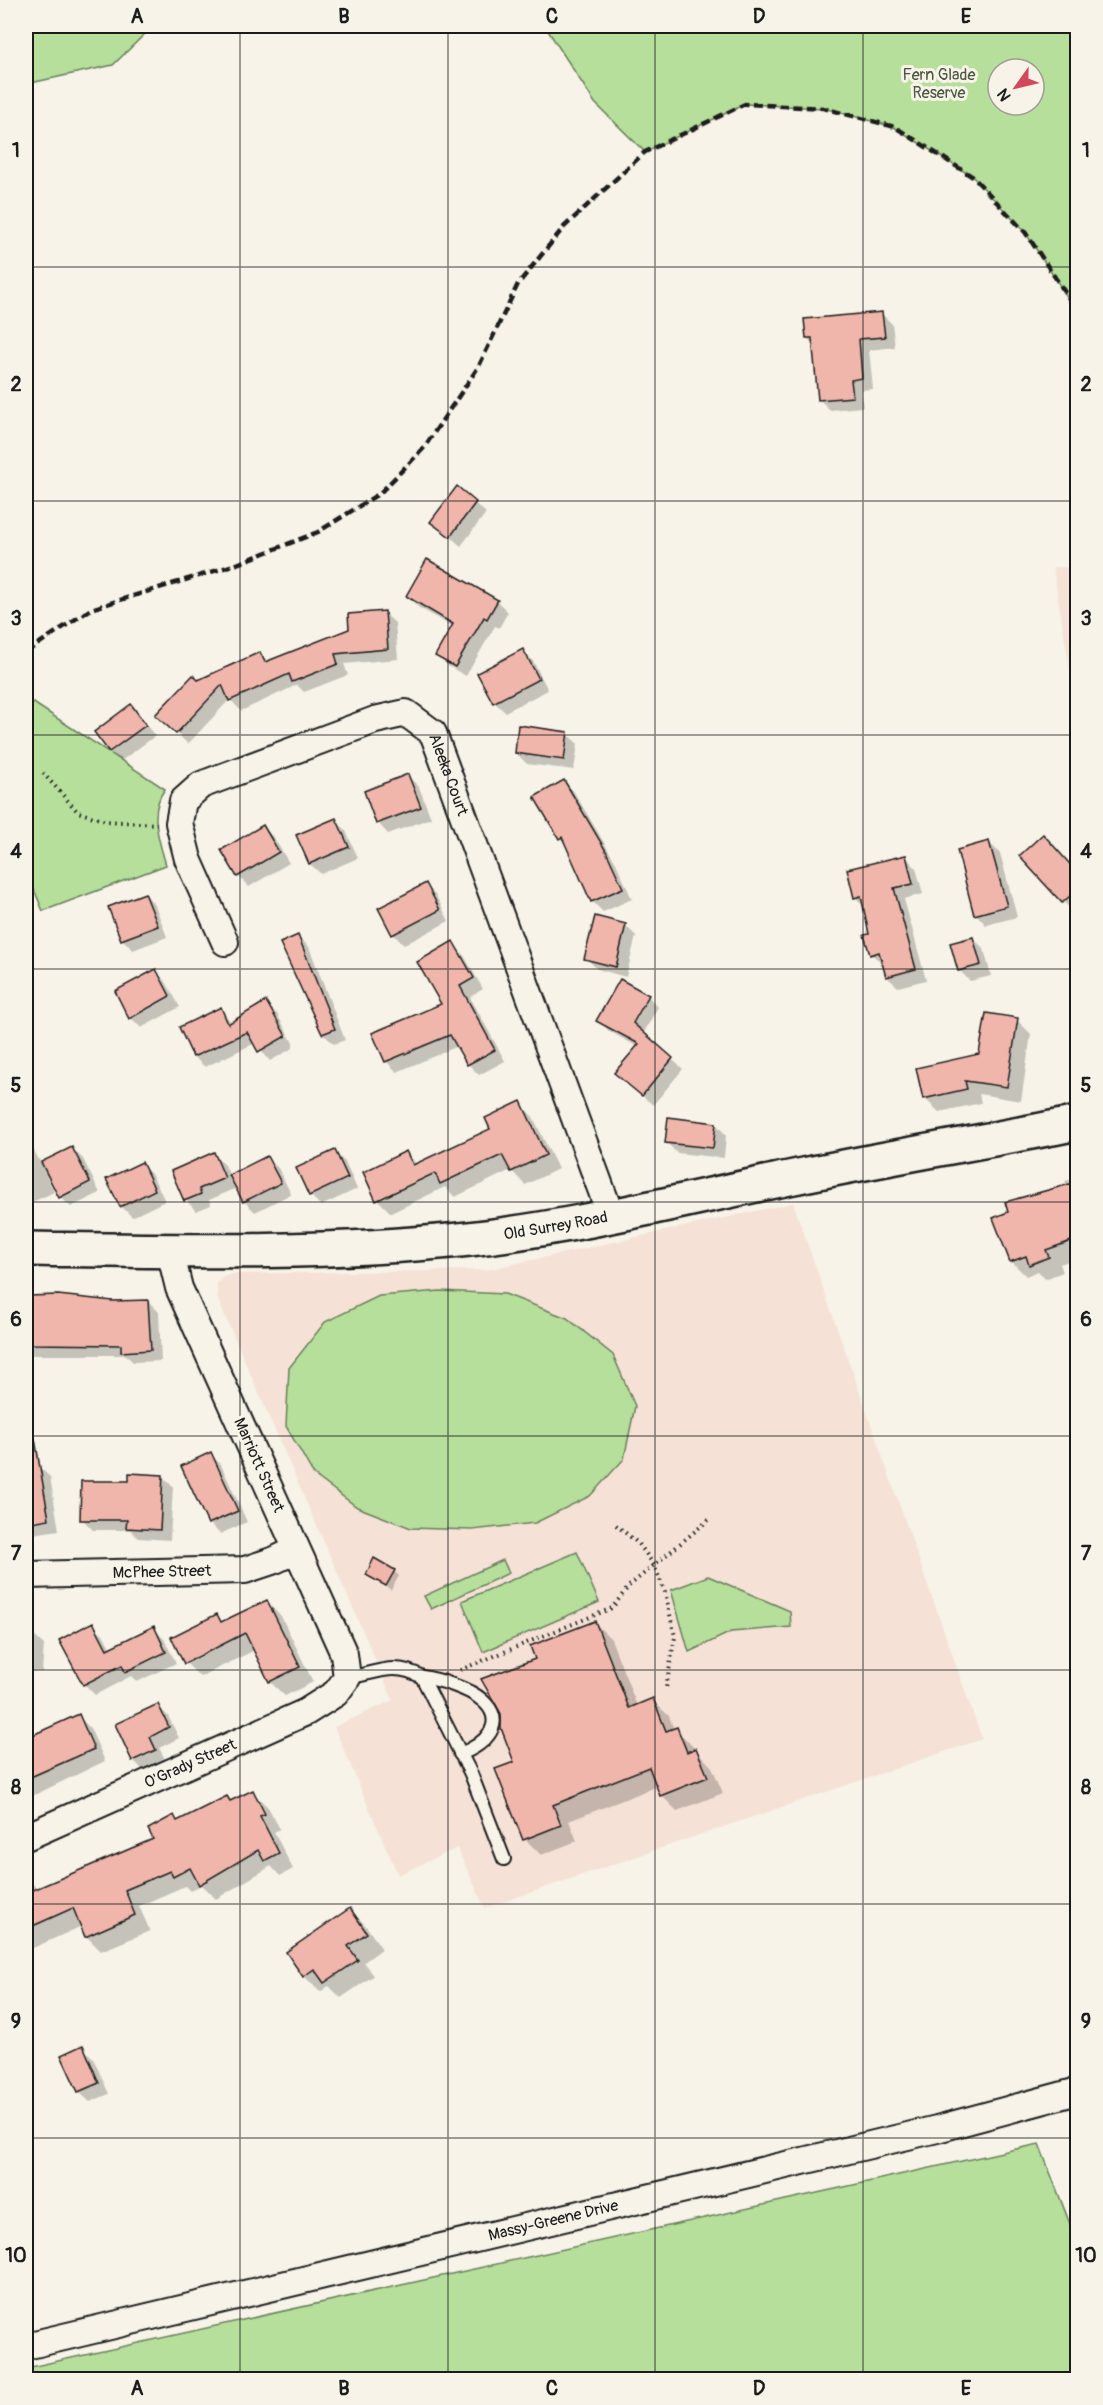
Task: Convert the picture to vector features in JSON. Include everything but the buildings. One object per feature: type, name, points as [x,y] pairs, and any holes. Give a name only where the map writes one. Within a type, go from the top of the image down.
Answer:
[{"type":"main road","name":"Old Surrey Road","points":[[26,1249],[170,1251],[375,1248],[471,1239],[611,1216],[806,1174],[1077,1123]]},
{"type":"street","name":"Aleeka Court","points":[[179,823],[183,801],[201,785],[375,720],[406,713],[434,733],[611,1216]]},
{"type":"street","points":[[179,823],[188,859],[225,942]]},
{"type":"street","name":"Marriott Street","points":[[170,1251],[179,1288],[344,1654],[347,1678]]},
{"type":"street","name":"McPhee Street","points":[[26,1575],[245,1570],[296,1550]]},
{"type":"street","name":"O'Grady Street","points":[[26,1837],[306,1712],[336,1693],[347,1678]]},
{"type":"street","name":"Massy-Greene Drive","points":[[26,2346],[925,2132],[1077,2091]]},
{"type":"lane","points":[[347,1678],[392,1668],[406,1668],[422,1677],[438,1679],[482,1699],[492,1713],[493,1727],[486,1740],[476,1748],[460,1754]]},
{"type":"lane","points":[[422,1677],[460,1754],[504,1859]]},
{"type":"path","points":[[43,773],[78,812],[106,821],[144,824],[179,823]]},
{"type":"path","points":[[438,1679],[612,1608],[629,1586],[711,1518]]},
{"type":"path","points":[[616,1525],[639,1544],[654,1565],[665,1592],[675,1637],[666,1688]]},
{"type":"shaded area","points":[[1053,567],[1077,568],[1077,713]]},
{"type":"shaded area","points":[[793,1203],[982,1739],[485,1908],[457,1848],[398,1875],[334,1727],[393,1700],[218,1300],[217,1284],[223,1277],[232,1274],[486,1270]]},
{"type":"green space","points":[[26,26],[153,26],[113,65],[26,84]]},
{"type":"green space","name":"Fern Glade Reserve","points":[[545,26],[1077,26],[1077,312],[1025,232],[973,177],[894,127],[823,108],[745,104],[645,152],[595,103]]},
{"type":"green space","points":[[26,698],[165,789],[157,807],[156,826],[166,865],[43,911],[26,870]]},
{"type":"green space","points":[[440,1291],[505,1294],[567,1318],[613,1355],[635,1406],[624,1459],[590,1496],[535,1523],[472,1530],[411,1528],[357,1507],[314,1475],[286,1426],[289,1368],[325,1322],[379,1296]]},
{"type":"green space","points":[[577,1552],[599,1602],[483,1652],[462,1601]]},
{"type":"green space","points":[[503,1560],[509,1573],[431,1609],[424,1596]]},
{"type":"green space","points":[[708,1576],[790,1611],[791,1627],[731,1632],[689,1652],[671,1590]]},
{"type":"green space","points":[[1039,2144],[1077,2242],[1077,2379],[26,2379],[26,2368]]},
{"type":"railway","points":[[26,652],[91,609],[237,564],[318,532],[380,493],[423,449],[479,366],[518,284],[564,227],[645,152],[745,104],[823,108],[895,127],[973,177],[1025,232],[1078,312]]}]
